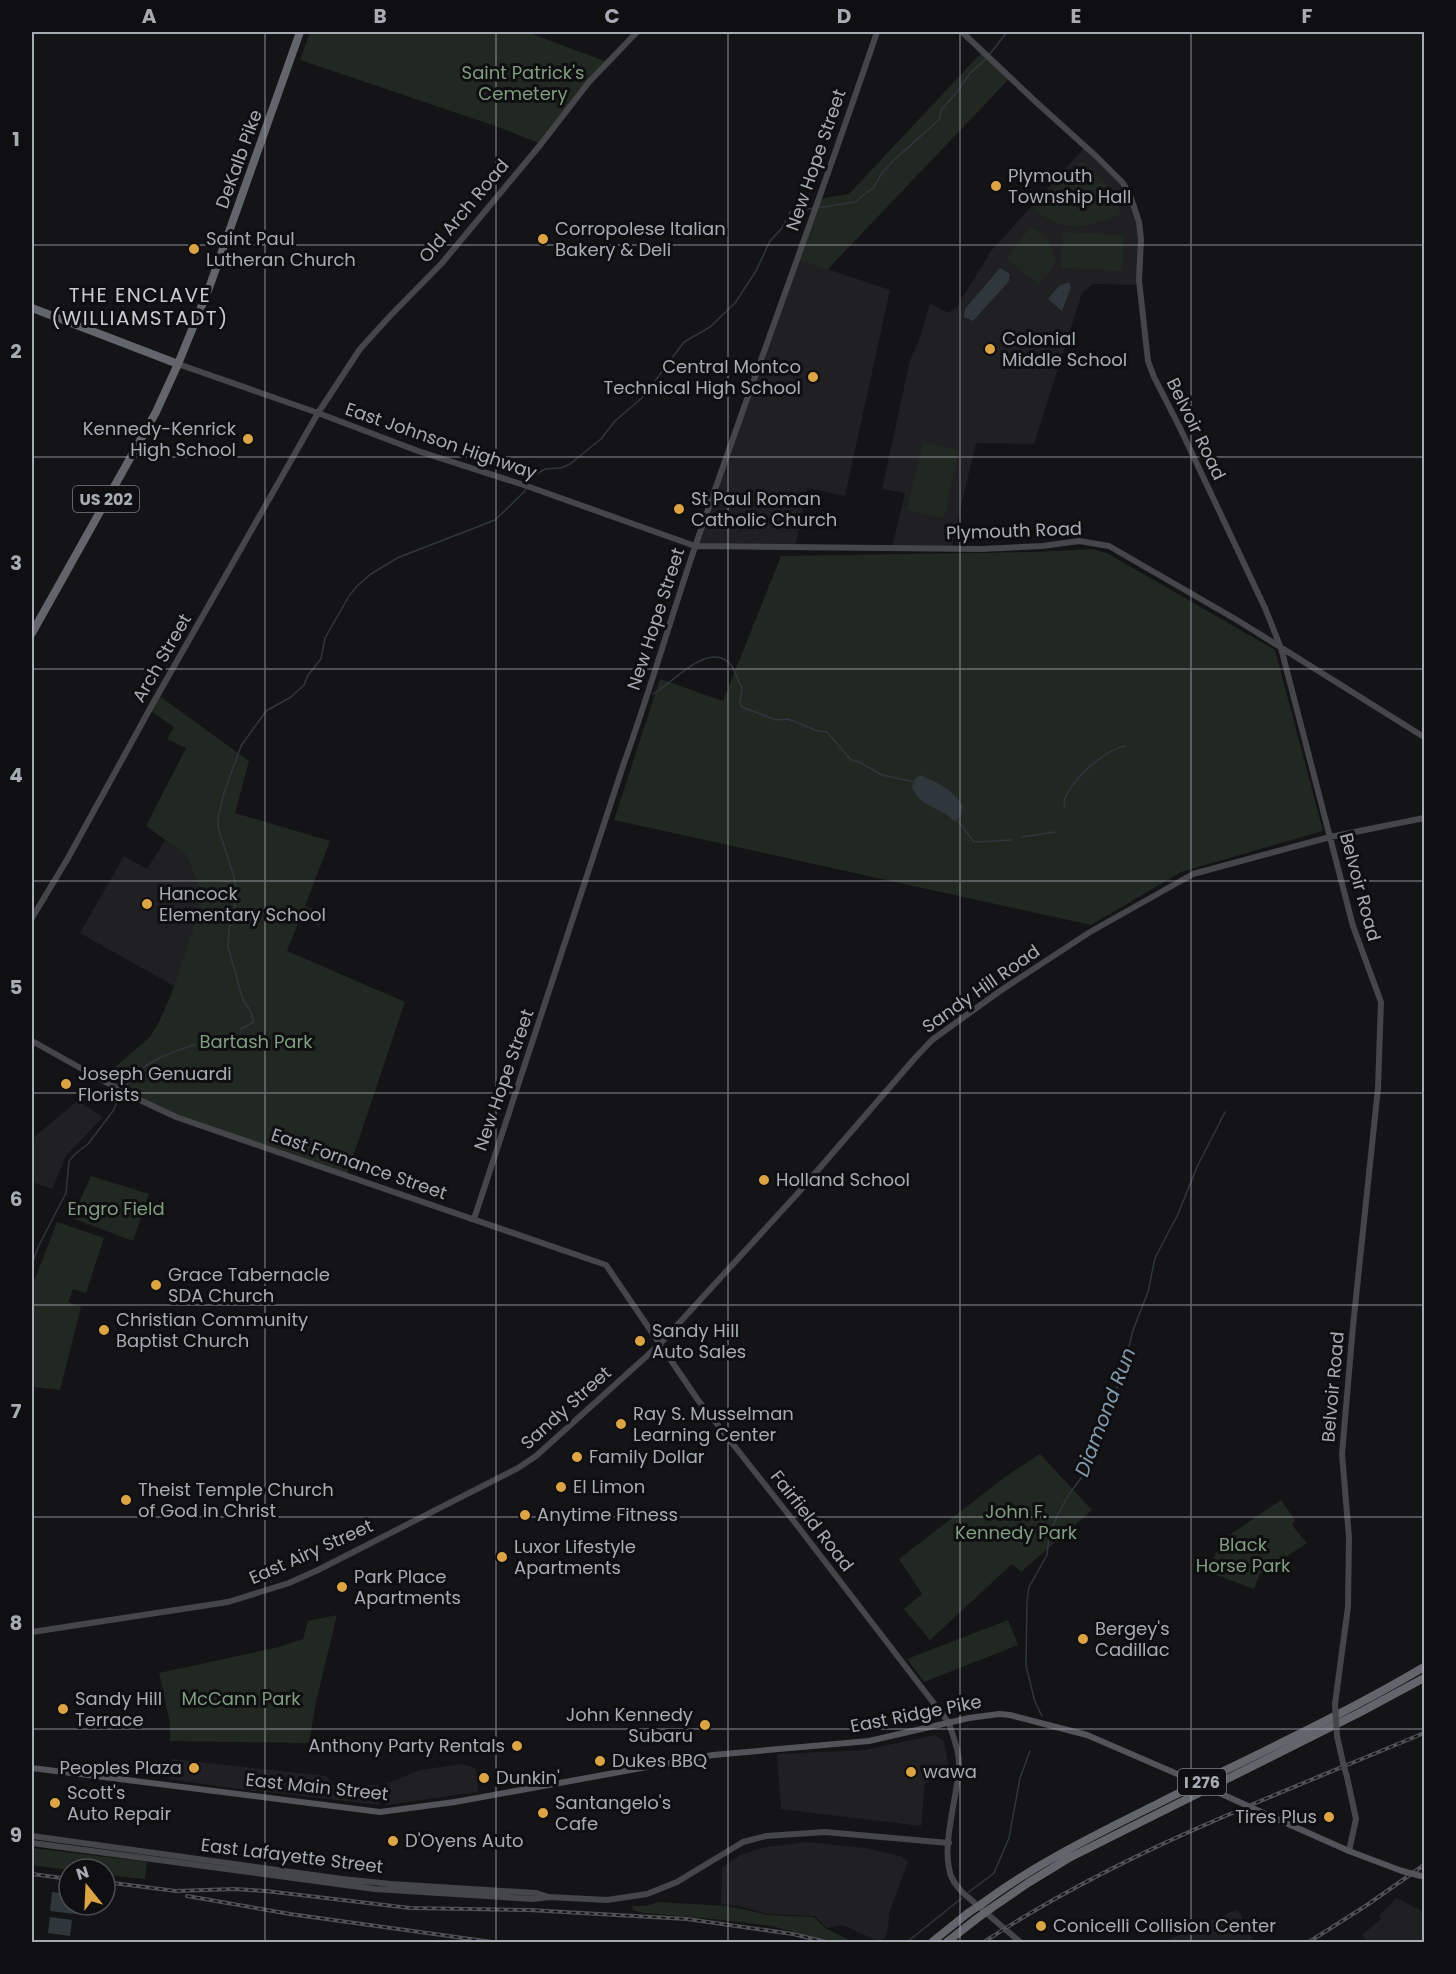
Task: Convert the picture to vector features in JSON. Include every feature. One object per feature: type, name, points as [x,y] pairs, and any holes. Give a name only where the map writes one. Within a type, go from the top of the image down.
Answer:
[{"type":"highway","name":"DeKalb Pike","points":[[178,364],[209,288],[300,32]]},
{"type":"highway","points":[[32,308],[178,364]]},
{"type":"highway","name":"US 202","points":[[32,633],[156,412],[178,364]]},
{"type":"highway","name":"I 276","points":[[932,1942],[1020,1877],[1076,1845],[1353,1706],[1425,1667]]},
{"type":"highway","name":"I 276","points":[[947,1942],[990,1909],[1069,1858],[1425,1678]]},
{"type":"main road","name":"East Ridge Pike","points":[[634,1770],[713,1755],[868,1742],[988,1715],[1010,1715],[1087,1735],[1349,1851]]},
{"type":"main road","name":"East Main Street","points":[[32,1768],[380,1812],[455,1802],[634,1770]]},
{"type":"main road","points":[[1349,1851],[1423,1877]]},
{"type":"street","name":"Old Arch Road","points":[[318,413],[360,349],[442,263],[541,144],[589,82],[637,32]]},
{"type":"street","name":"New Hope Street","points":[[474,1219],[624,763],[647,700],[695,546],[877,32]]},
{"type":"street","name":"Belvoir Road","points":[[962,32],[1097,157],[1123,183],[1130,195],[1140,222],[1138,280],[1148,361],[1265,608],[1281,648],[1353,926],[1381,1002],[1378,1088],[1342,1454],[1349,1537],[1348,1607],[1335,1704],[1337,1736],[1356,1819],[1349,1851]]},
{"type":"street","name":"East Johnson Highway","points":[[178,364],[318,413],[418,452],[525,485],[695,546]]},
{"type":"street","name":"Arch Street","points":[[32,918],[318,413]]},
{"type":"street","name":"Plymouth Road","points":[[695,546],[981,549],[1042,546],[1079,541],[1118,550],[1425,737]]},
{"type":"street","name":"Sandy Hill Road","points":[[659,1345],[798,1193],[932,1040],[1004,988],[1090,932],[1193,874],[1330,837],[1425,818]]},
{"type":"street","name":"East Fornance Street","points":[[32,1041],[127,1094],[176,1117],[606,1265],[654,1336]]},
{"type":"street","name":"Fairfield Road","points":[[654,1336],[698,1400],[949,1723],[958,1750],[959,1767],[948,1867],[954,1882],[962,1892],[1020,1942]]},
{"type":"street","name":"Sandy Street","points":[[487,1485],[536,1456],[659,1345]]},
{"type":"street","name":"East Airy Street","points":[[32,1632],[228,1602],[253,1595],[318,1570],[487,1485]]},
{"type":"street","name":"East Lafayette Street","points":[[32,1843],[375,1889],[533,1899],[549,1897],[619,1899],[667,1887],[735,1846],[766,1836],[825,1832],[949,1843]]},
{"type":"street","name":"East Lafayette Street","points":[[32,1836],[342,1879],[536,1893],[549,1897]]},
{"type":"shaded area","name":"Colonial Middle School","points":[[1085,147],[1123,183],[1139,222],[1139,285],[1093,284],[1082,293],[1034,444],[976,443],[951,549],[892,547],[905,493],[882,489],[910,360],[920,338],[930,303],[948,313],[956,308],[991,251]]},
{"type":"shaded area","name":"Central Montco Technical High School","points":[[797,259],[890,290],[845,496],[807,488],[795,548],[695,546]]},
{"type":"shaded area","points":[[1000,268],[1010,274],[1009,281],[973,321],[964,317],[965,309]]},
{"type":"shaded area","points":[[1069,282],[1071,287],[1062,311],[1048,299],[1059,286]]},
{"type":"shaded area","points":[[920,775],[945,787],[960,801],[963,807],[960,818],[955,822],[915,794],[912,787],[915,779]]},
{"type":"shaded area","name":"Hancock Elementary School","points":[[166,839],[186,855],[200,889],[196,920],[174,986],[80,933],[124,856],[147,869]]},
{"type":"shaded area","points":[[77,1101],[103,1117],[66,1156],[52,1189],[32,1182],[32,1139]]},
{"type":"shaded area","points":[[935,1735],[944,1741],[950,1774],[925,1783],[921,1826],[781,1809],[777,1754],[864,1750]]},
{"type":"shaded area","points":[[172,1759],[326,1776],[333,1785],[379,1785],[380,1805],[168,1779]]},
{"type":"shaded area","points":[[462,1764],[476,1768],[478,1792],[386,1805],[385,1784],[420,1770]]},
{"type":"shaded area","points":[[807,1842],[865,1848],[900,1856],[908,1862],[890,1910],[885,1938],[878,1941],[842,1925],[827,1928],[815,1916],[768,1914],[721,1904],[722,1867],[739,1856],[760,1848]]},
{"type":"shaded area","points":[[52,1892],[57,1893],[57,1912],[50,1911]]},
{"type":"shaded area","points":[[1396,1898],[1424,1912],[1424,1942],[1368,1942],[1362,1935],[1381,1919],[1379,1916]]},
{"type":"shaded area","points":[[1238,1909],[1254,1942],[1163,1942]]},
{"type":"shaded area","points":[[50,1917],[72,1920],[70,1936],[48,1933]]},
{"type":"green space","name":"Saint Patrick's Cemetery","points":[[310,32],[527,32],[607,62],[541,144],[501,128],[300,60]]},
{"type":"green space","points":[[982,52],[1010,78],[827,270],[797,259],[819,199],[849,194]]},
{"type":"green space","points":[[1084,162],[1114,192],[1121,213],[1094,224],[1071,226],[1053,221],[1034,210],[1080,163]]},
{"type":"green space","points":[[1030,228],[1046,236],[1056,262],[1038,284],[1008,260],[1009,254]]},
{"type":"green space","points":[[1063,232],[1124,235],[1122,271],[1061,268]]},
{"type":"green space","points":[[923,442],[959,450],[944,518],[907,510]]},
{"type":"green space","points":[[1091,549],[1107,553],[1275,650],[1323,831],[1181,872],[1091,925],[614,820],[660,679],[723,701],[781,556]]},
{"type":"green space","name":"Bartash Park","points":[[158,695],[249,761],[235,813],[330,841],[305,906],[322,913],[319,926],[300,918],[287,951],[405,1002],[347,1174],[176,1117],[101,1079],[150,1037],[159,1022],[171,995],[196,920],[200,889],[186,855],[146,826],[186,748],[167,739],[174,727],[149,710]]},
{"type":"green space","name":"Engro Field","points":[[91,1176],[149,1194],[133,1241],[72,1218]]},
{"type":"green space","points":[[57,1222],[104,1238],[86,1293],[73,1289],[68,1302],[81,1307],[60,1390],[32,1387],[32,1278],[35,1279]]},
{"type":"green space","name":"John F. Kennedy Park","points":[[1040,1454],[1092,1510],[1021,1572],[1012,1564],[930,1640],[904,1609],[922,1594],[899,1559],[1009,1474]]},
{"type":"green space","name":"Black Horse Park","points":[[1281,1500],[1295,1520],[1292,1525],[1307,1543],[1260,1574],[1254,1589],[1208,1572],[1225,1538]]},
{"type":"green space","name":"McCann Park","points":[[337,1615],[316,1702],[309,1743],[170,1741],[170,1723],[159,1673],[275,1648],[303,1639],[308,1621]]},
{"type":"green space","points":[[1008,1620],[1018,1645],[924,1682],[907,1659]]},
{"type":"green space","points":[[32,1848],[106,1857],[57,1857],[57,1868],[32,1865]]},
{"type":"green space","points":[[117,1858],[147,1862],[145,1879],[117,1876]]},
{"type":"green space","points":[[657,1902],[728,1906],[768,1915],[814,1917],[825,1928],[853,1942],[829,1942],[772,1926],[643,1913],[633,1910],[632,1906],[646,1906]]},
{"type":"waterway","points":[[989,55],[1007,32]]},
{"type":"waterway","points":[[817,208],[855,202],[874,187],[882,173],[896,158],[939,120],[942,109],[970,73],[986,59]]},
{"type":"waterway","points":[[528,484],[535,475],[545,469],[561,468],[570,464],[601,439],[615,421],[643,397],[684,342],[710,327],[735,303],[756,271],[770,241],[782,228],[790,212],[813,208]]},
{"type":"waterway","points":[[241,1029],[254,1022],[243,1000],[228,947],[236,892],[234,877],[218,827],[224,793],[241,746],[266,711],[291,697],[304,685],[308,675],[321,659],[325,638],[349,596],[358,585],[397,558],[495,520],[526,488]]},
{"type":"waterway","points":[[653,694],[706,658],[724,659],[733,668],[742,687],[740,703],[742,707],[776,720],[788,719],[818,731],[827,732],[851,760],[882,775],[915,782]]},
{"type":"waterway","points":[[1064,808],[1066,796],[1084,772],[1100,758],[1125,746]]},
{"type":"waterway","points":[[958,821],[974,842],[1011,840]]},
{"type":"waterway","points":[[1022,837],[1055,832]]},
{"type":"waterway","points":[[124,1090],[145,1066],[194,1045]]},
{"type":"waterway","points":[[32,1264],[39,1245],[66,1193],[69,1161],[88,1144],[113,1111],[121,1094]]},
{"type":"waterway","name":"Diamond Run","points":[[1042,1716],[1035,1702],[1026,1666],[1029,1587],[1047,1555],[1049,1536],[1057,1516],[1069,1494],[1088,1469],[1097,1436],[1122,1375],[1133,1330],[1148,1292],[1155,1258],[1225,1112]]},
{"type":"waterway","name":"Diamond Run","points":[[969,1892],[994,1873],[1009,1838],[1020,1778],[1030,1751]]},
{"type":"waterway","name":"Diamond Run","points":[[907,1942],[962,1898]]},
{"type":"railway","points":[[984,1942],[1036,1910],[1144,1853],[1199,1827],[1424,1733]]},
{"type":"railway","points":[[1309,1942],[1424,1865]]},
{"type":"railway","points":[[32,1874],[57,1877]]},
{"type":"railway","points":[[117,1884],[176,1891],[234,1889],[266,1891],[410,1908],[529,1910],[687,1919],[793,1934],[826,1942]]},
{"type":"railway","points":[[187,1896],[290,1914],[492,1942]]},
{"type":"place","name":"Plymouth Township Hall","points":[[996,186]]},
{"type":"place","name":"Corropolese Italian Bakery & Deli","points":[[543,239]]},
{"type":"place","name":"Saint Paul Lutheran Church","points":[[194,249]]},
{"type":"place","name":"Colonial Middle School","points":[[990,349]]},
{"type":"place","name":"Central Montco Technical High School","points":[[813,377]]},
{"type":"place","name":"Kennedy-Kenrick High School","points":[[248,439]]},
{"type":"place","name":"St Paul Roman Catholic Church","points":[[679,509]]},
{"type":"place","name":"Hancock Elementary School","points":[[147,904]]},
{"type":"place","name":"Joseph Genuardi Florists","points":[[66,1084]]},
{"type":"place","name":"Holland School","points":[[764,1180]]},
{"type":"place","name":"Grace Tabernacle SDA Church","points":[[156,1285]]},
{"type":"place","name":"Christian Community Baptist Church","points":[[104,1330]]},
{"type":"place","name":"Sandy Hill Auto Sales","points":[[640,1341]]},
{"type":"place","name":"Ray S. Musselman Learning Center","points":[[621,1424]]},
{"type":"place","name":"Family Dollar","points":[[577,1457]]},
{"type":"place","name":"El Limon","points":[[561,1487]]},
{"type":"place","name":"Theist Temple Church of God in Christ","points":[[126,1500]]},
{"type":"place","name":"Anytime Fitness","points":[[525,1515]]},
{"type":"place","name":"Luxor Lifestyle Apartments","points":[[502,1557]]},
{"type":"place","name":"Park Place Apartments","points":[[342,1587]]},
{"type":"place","name":"Bergey's Cadillac","points":[[1083,1639]]},
{"type":"place","name":"Sandy Hill Terrace","points":[[63,1709]]},
{"type":"place","name":"John Kennedy Subaru","points":[[705,1725]]},
{"type":"place","name":"Anthony Party Rentals","points":[[517,1746]]},
{"type":"place","name":"Dukes BBQ","points":[[600,1761]]},
{"type":"place","name":"Peoples Plaza","points":[[194,1768]]},
{"type":"place","name":"wawa","points":[[911,1772]]},
{"type":"place","name":"Dunkin'","points":[[484,1778]]},
{"type":"place","name":"Scott's Auto Repair","points":[[55,1803]]},
{"type":"place","name":"Santangelo's Cafe","points":[[543,1813]]},
{"type":"place","name":"Tires Plus","points":[[1329,1817]]},
{"type":"place","name":"D'Oyens Auto","points":[[393,1841]]},
{"type":"place","name":"Conicelli Collision Center","points":[[1041,1926]]},
{"type":"district","name":"THE ENCLAVE (WILLIAMSTADT)","points":[[140,306]]}]
